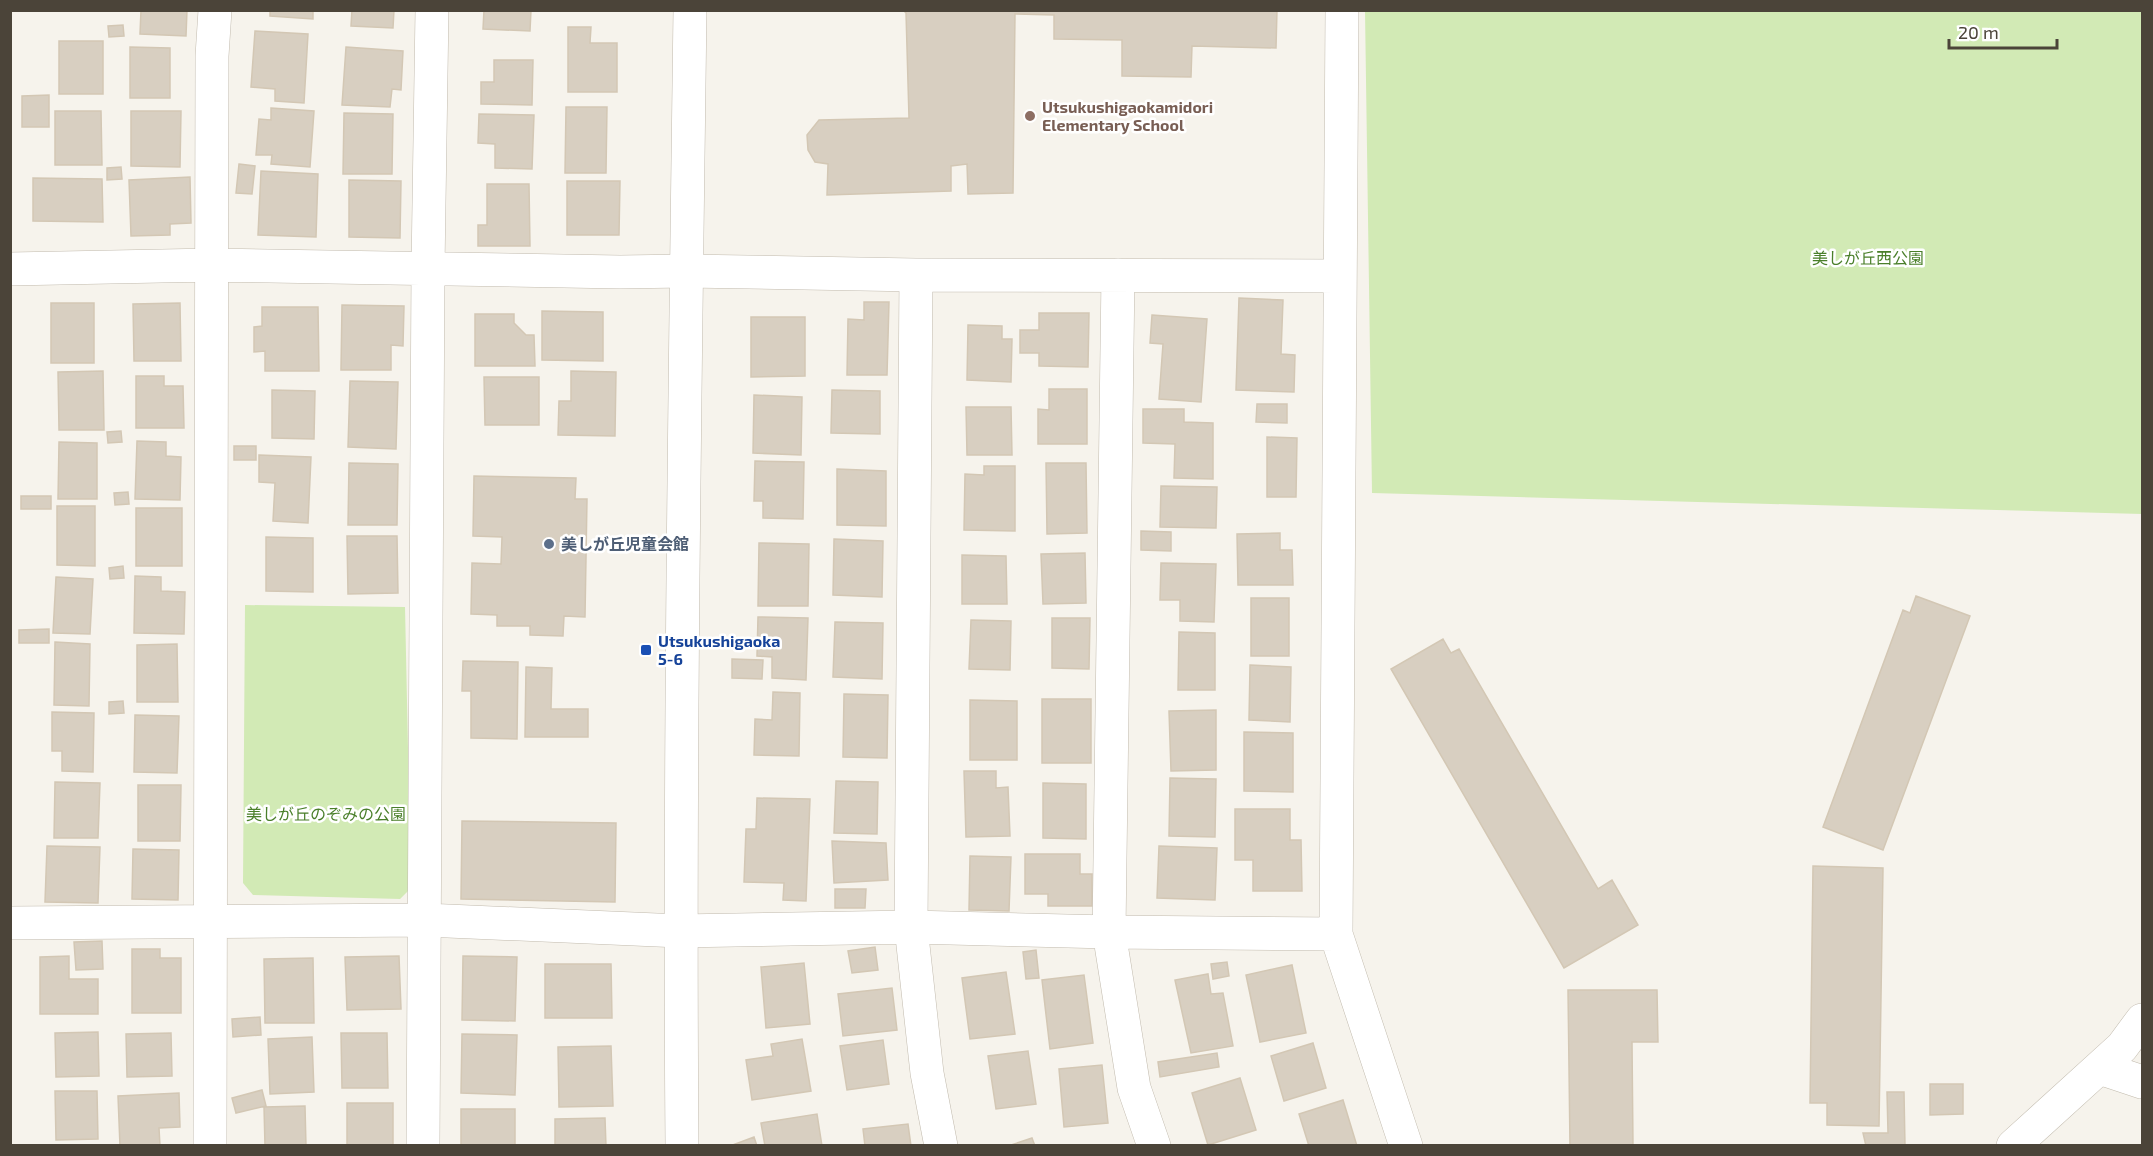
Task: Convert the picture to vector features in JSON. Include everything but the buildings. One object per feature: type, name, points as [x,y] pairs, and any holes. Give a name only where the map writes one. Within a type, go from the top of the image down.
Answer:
[{"type":"street","points":[[210,1146],[212,56],[215,10]]},
{"type":"street","points":[[423,1146],[428,268],[432,10]]},
{"type":"street","points":[[682,1146],[680,931],[685,271],[690,10]]},
{"type":"street","points":[[1342,10],[1336,934],[1406,1146]]},
{"type":"street","points":[[10,269],[212,265],[916,275],[1340,276]]},
{"type":"street","points":[[916,275],[911,927],[927,1073],[941,1146]]},
{"type":"street","points":[[1118,275],[1109,932],[1134,1088],[1154,1146]]},
{"type":"street","points":[[10,923],[426,920],[680,931],[911,927],[1336,934]]},
{"type":"street","points":[[2013,1146],[2122,1047],[2142,1020]]},
{"type":"street","points":[[2100,1068],[2142,1082]]},
{"type":"green space","name":"美しが丘西公園","points":[[1365,11],[2142,11],[2142,514],[1372,493]]},
{"type":"green space","name":"美しが丘のぞみの公園","points":[[245,605],[405,607],[411,888],[400,899],[253,895],[243,883]]},
{"type":"place","name":"Utsukushigaokamidori Elementary School","points":[[1030,116]]},
{"type":"place","name":"美しが丘児童会館","points":[[549,544]]},
{"type":"place","name":"Utsukushigaoka 5-6","points":[[646,650]]}]
